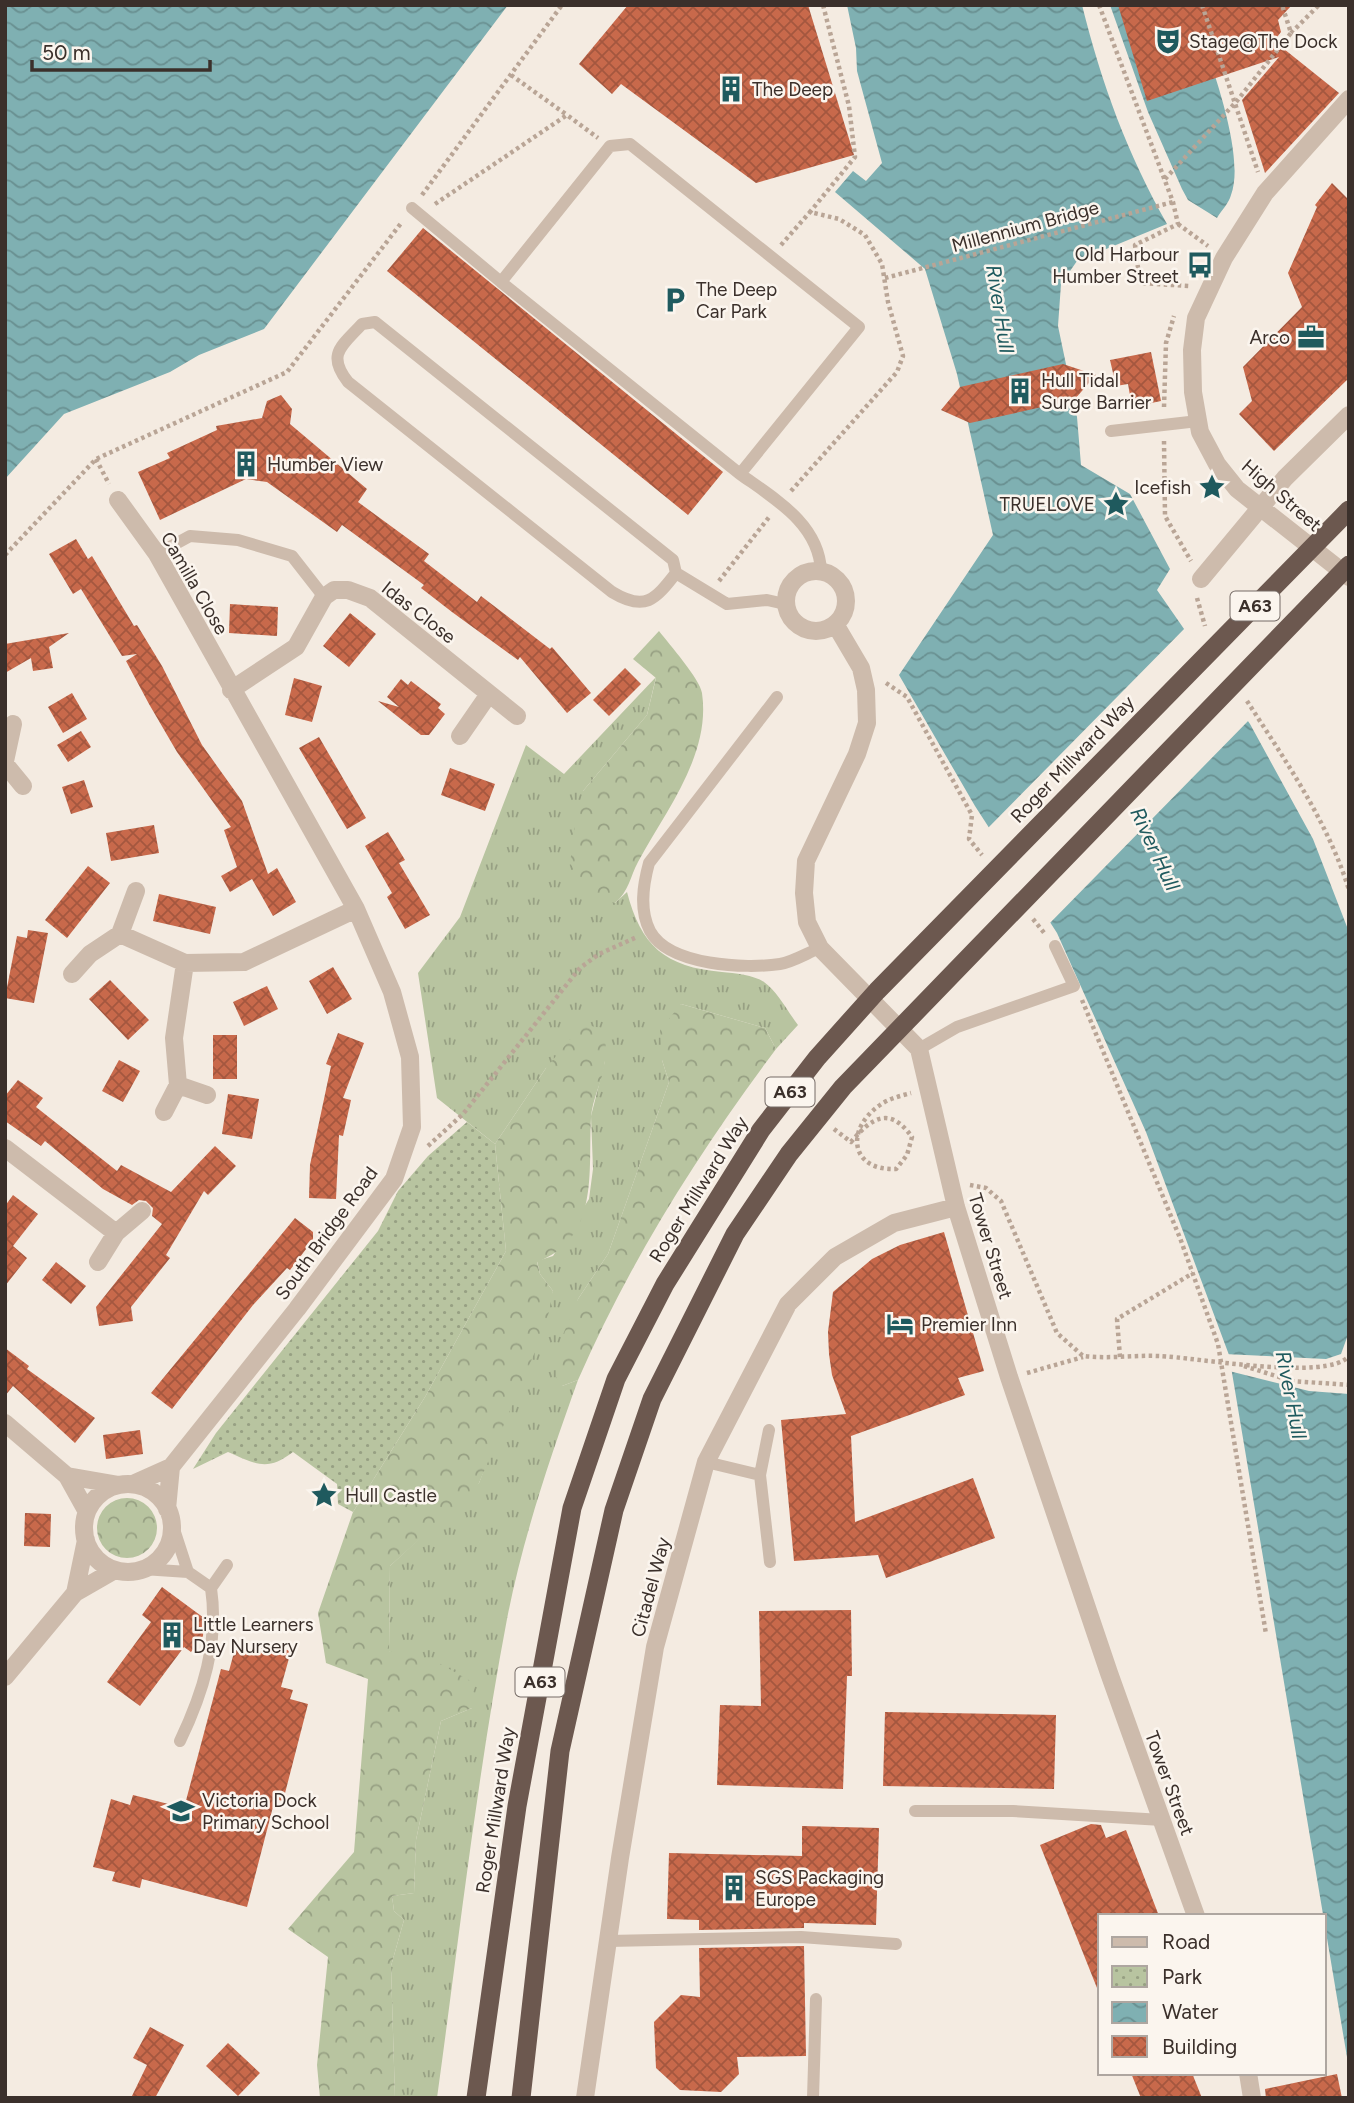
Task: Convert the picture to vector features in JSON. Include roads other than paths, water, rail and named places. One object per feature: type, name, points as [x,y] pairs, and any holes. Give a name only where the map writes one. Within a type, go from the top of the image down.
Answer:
[{"type":"highway","name":"Roger Millward Way","points":[[476,2098],[517,1806],[572,1508],[616,1379],[665,1284],[761,1130],[817,1058],[894,974],[1349,510]]},
{"type":"highway","name":"A63","points":[[521,2098],[561,1751],[614,1510],[652,1399],[735,1234],[789,1154],[843,1087],[1349,565]]},
{"type":"street","name":"High Street","points":[[1349,100],[1265,193],[1224,258],[1196,318],[1192,350],[1200,432],[1217,464],[1237,489],[1259,508],[1349,577]]},
{"type":"street","points":[[1201,579],[1259,508],[1349,415]]},
{"type":"street","name":"Camilla Close","points":[[118,500],[157,554],[231,690]]},
{"type":"street","points":[[821,571],[838,581],[846,597],[842,615],[831,626],[815,631],[805,629],[790,616],[785,604],[790,584],[800,575],[821,571]]},
{"type":"street","name":"Idas Close","points":[[324,597],[334,590],[348,590],[370,598],[517,716]]},
{"type":"street","points":[[231,690],[296,647],[324,597]]},
{"type":"street","points":[[831,626],[838,629],[861,668],[866,690],[867,723],[863,738],[806,861],[804,893],[807,922],[820,948],[919,1049]]},
{"type":"street","name":"South Bridge Road","points":[[126,1484],[171,1467],[297,1310],[394,1179],[412,1127],[410,1057],[392,992],[356,909],[231,690]]},
{"type":"street","points":[[460,736],[489,694]]},
{"type":"street","points":[[13,724],[5,762],[23,786]]},
{"type":"street","points":[[72,974],[90,954],[120,934],[136,891]]},
{"type":"street","points":[[120,934],[185,963],[243,962],[356,909]]},
{"type":"street","points":[[164,1112],[178,1085],[174,1038],[185,963]]},
{"type":"street","name":"Tower Street","points":[[919,1049],[956,1207],[1100,1648],[1195,1914]]},
{"type":"street","points":[[178,1085],[207,1096]]},
{"type":"street","points":[[8,1154],[116,1233]]},
{"type":"street","name":"Citadel Way","points":[[586,2098],[655,1647],[706,1462],[788,1304],[835,1257],[894,1223],[956,1207]]},
{"type":"street","points":[[98,1262],[116,1233],[142,1211]]},
{"type":"street","points":[[5,1423],[67,1476],[87,1512],[86,1541],[75,1593]]},
{"type":"street","points":[[86,1541],[92,1553],[115,1570],[129,1572],[144,1569],[156,1562],[165,1551],[170,1516],[171,1467]]},
{"type":"street","points":[[67,1476],[126,1484],[153,1492],[170,1516]]},
{"type":"street","points":[[87,1512],[105,1490],[126,1484]]},
{"type":"street","points":[[5,1678],[75,1593],[115,1570]]},
{"type":"street","points":[[1248,2075],[1252,2098]]},
{"type":"lane","points":[[501,282],[610,146],[630,144],[859,327],[740,474]]},
{"type":"lane","points":[[412,208],[740,474],[781,503],[801,521],[820,551],[821,571]]},
{"type":"lane","points":[[676,573],[659,595],[643,604],[627,601],[612,592],[348,382],[338,369],[336,359],[340,349],[362,324],[374,322],[673,560],[676,573],[727,604],[767,600],[785,604]]},
{"type":"lane","points":[[1111,431],[1198,421]]},
{"type":"lane","points":[[157,554],[190,537],[238,540],[292,556],[324,597]]},
{"type":"lane","points":[[777,697],[649,863],[641,893],[650,931],[664,946],[692,959],[740,966],[782,964],[820,948]]},
{"type":"lane","points":[[919,1049],[957,1027],[1074,986],[1055,946]]},
{"type":"lane","points":[[769,1430],[760,1475],[770,1562]]},
{"type":"lane","points":[[706,1462],[760,1475]]},
{"type":"lane","points":[[170,1516],[188,1572]]},
{"type":"lane","points":[[180,1741],[196,1710],[211,1650],[214,1612],[211,1588],[227,1565]]},
{"type":"lane","points":[[144,1569],[188,1572],[211,1588]]},
{"type":"lane","points":[[915,1811],[1013,1811],[1162,1820]]},
{"type":"lane","points":[[608,1941],[802,1937],[896,1944]]},
{"type":"lane","points":[[813,2098],[816,1999]]},
{"type":"water","points":[[5,5],[508,5],[264,329],[199,355],[170,372],[64,414],[5,479]]},
{"type":"water","name":"River Hull","points":[[847,5],[1082,5],[1117,118],[1167,224],[1077,261],[1061,284],[1058,326],[1077,417],[1081,465],[1130,494],[1170,569],[1157,590],[1250,724],[1313,839],[1349,932],[1349,2069],[1326,1932],[1326,1914],[1323,1914],[1229,1355],[1146,1132],[1057,933],[975,806],[899,675],[993,535],[957,374],[925,269],[835,192],[853,171],[866,181],[882,163],[857,71],[856,48]]},
{"type":"water","points":[[1110,5],[1189,5],[1222,100],[1234,154],[1231,195],[1217,218],[1188,200],[1182,189],[1148,112]]},
{"type":"place","name":"Stage@The Dock","points":[[1168,41]]},
{"type":"place","name":"The Deep","points":[[731,89]]},
{"type":"place","name":"Old Harbour Humber Street","points":[[1200,265]]},
{"type":"place","name":"The Deep Car Park","points":[[675,300]]},
{"type":"place","name":"Arco","points":[[1311,337]]},
{"type":"place","name":"Hull Tidal Surge Barrier","points":[[1020,391]]},
{"type":"place","name":"Humber View","points":[[246,464]]},
{"type":"place","name":"Icefish","points":[[1212,487]]},
{"type":"place","name":"TRUELOVE","points":[[1116,504]]},
{"type":"place","name":"Premier Inn","points":[[900,1324]]},
{"type":"place","name":"Hull Castle","points":[[324,1495]]},
{"type":"place","name":"Little Learners Day Nursery","points":[[172,1635]]},
{"type":"place","name":"Victoria Dock Primary School","points":[[181,1811]]},
{"type":"place","name":"SGS Packaging Europe","points":[[734,1888]]}]
